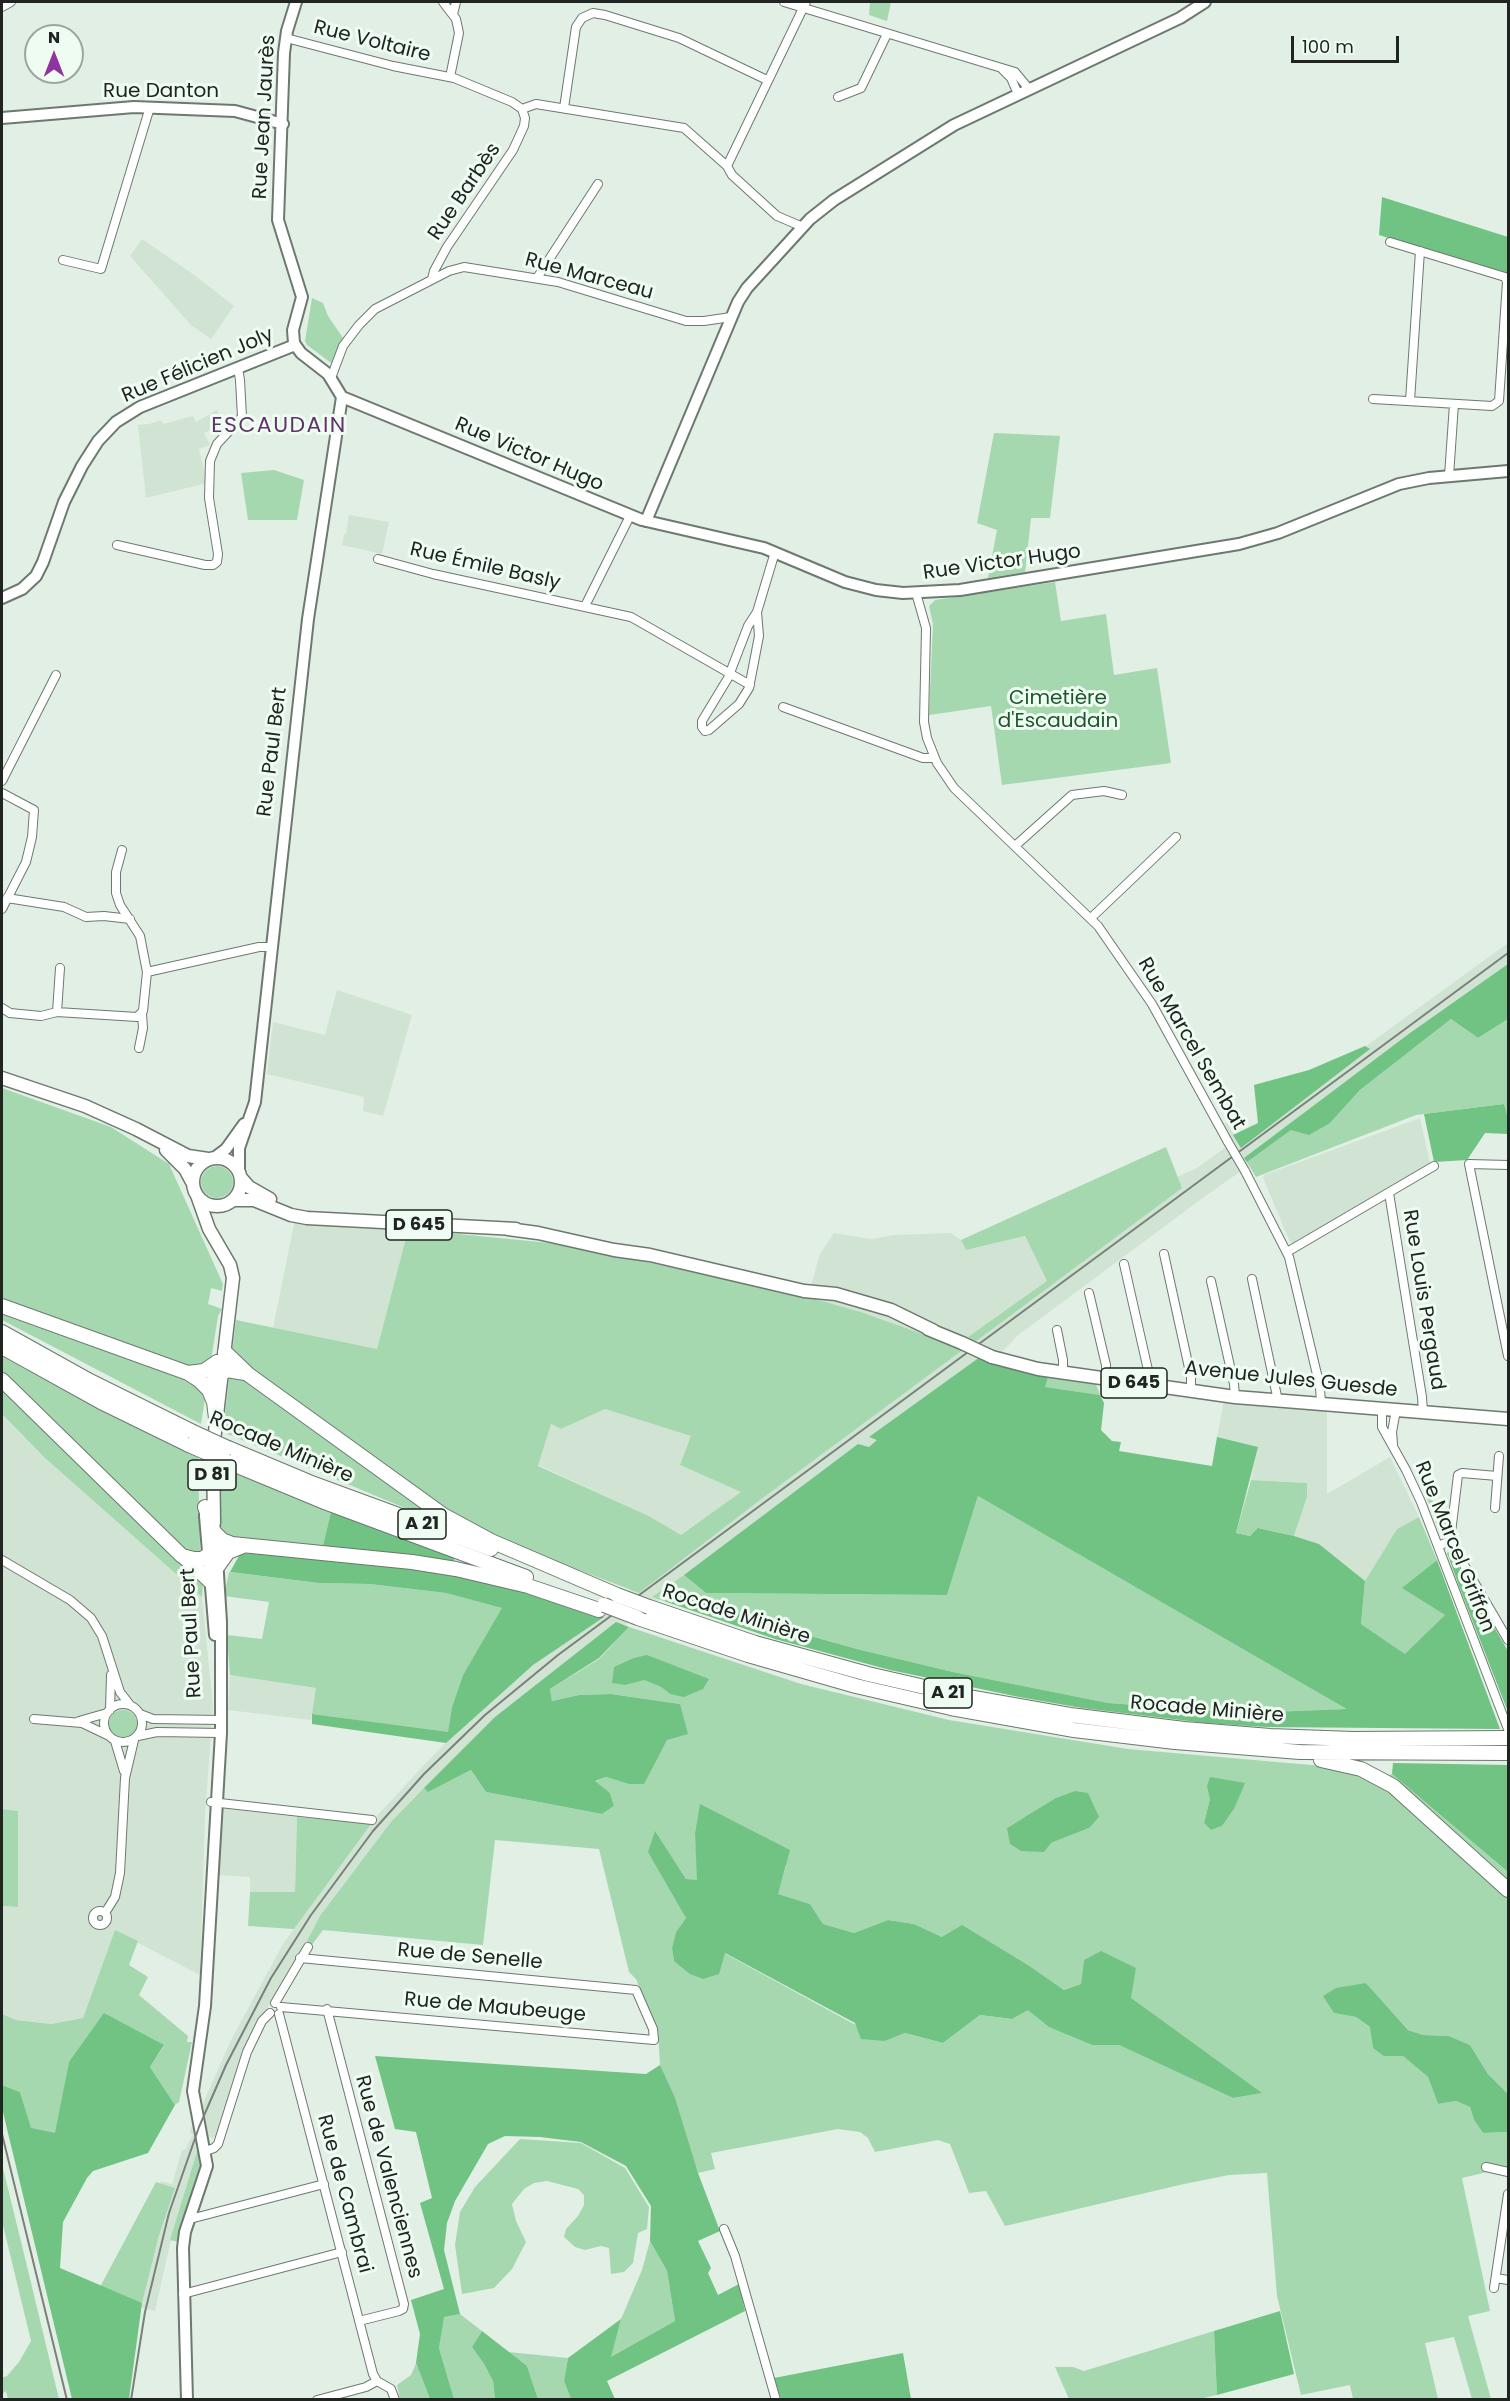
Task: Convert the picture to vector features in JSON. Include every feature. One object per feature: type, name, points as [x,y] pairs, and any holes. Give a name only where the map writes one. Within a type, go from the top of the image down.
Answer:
[{"type":"highway","points":[[2,1306],[188,1373],[204,1383],[212,1395],[216,1418]]},
{"type":"highway","name":"Rocade Minière","points":[[2,1332],[190,1438]]},
{"type":"highway","name":"Rocade Minière","points":[[2,1347],[101,1402],[190,1438],[327,1503],[635,1620],[834,1680],[951,1708],[1081,1731],[1227,1747],[1360,1753],[1509,1753]]},
{"type":"highway","points":[[188,1373],[220,1366],[249,1375],[443,1515],[482,1536],[617,1595]]},
{"type":"highway","points":[[2,1380],[210,1581]]},
{"type":"highway","name":"Rocade Minière","points":[[228,1455],[743,1639],[841,1668],[961,1696],[1042,1711],[1142,1725],[1270,1736],[1353,1739],[1504,1738]]},
{"type":"highway","points":[[205,1507],[213,1544]]},
{"type":"highway","points":[[182,1556],[197,1560],[213,1544],[226,1541],[244,1546],[445,1567],[528,1586],[602,1608]]},
{"type":"highway","points":[[218,1566],[228,1552],[244,1546]]},
{"type":"highway","points":[[1227,1747],[1249,1753],[1338,1762],[1375,1775],[1411,1800],[1509,1890]]},
{"type":"main road","points":[[2,1078],[85,1106],[188,1156],[231,1161],[240,1175],[240,1191],[216,1218],[215,1238]]},
{"type":"main road","points":[[154,1139],[185,1169],[198,1198],[210,1205],[229,1202]]},
{"type":"main road","points":[[192,1182],[197,1167],[211,1158]]},
{"type":"main road","name":"Avenue Jules Guesde","points":[[240,1175],[249,1187],[276,1202],[331,1220]]},
{"type":"main road","name":"Rue Paul Bert","points":[[198,1198],[209,1230],[228,1258],[232,1274],[220,1366],[212,1469],[213,1544]]},
{"type":"main road","name":"Avenue Jules Guesde","points":[[229,1202],[252,1199],[297,1216],[331,1220],[507,1229],[650,1255],[804,1291],[872,1310],[933,1331],[992,1357],[1021,1366],[1235,1397],[1509,1419]]},
{"type":"main road","name":"Rue Paul Bert","points":[[205,1507],[205,1453],[212,1395],[220,1366]]},
{"type":"street","points":[[2,7],[11,2]]},
{"type":"street","name":"Rue Jean Jaurès","points":[[295,345],[293,330],[302,297],[280,235],[277,216],[286,38],[296,2]]},
{"type":"street","points":[[443,2],[453,14],[457,24],[458,37],[450,77]]},
{"type":"street","points":[[453,14],[456,2]]},
{"type":"street","points":[[784,2],[805,4],[887,34],[1018,74],[1029,89]]},
{"type":"street","points":[[646,521],[743,293],[803,227],[834,200],[942,132],[1180,18],[1205,2]]},
{"type":"street","points":[[727,166],[805,4]]},
{"type":"street","points":[[564,108],[576,27],[582,18],[593,13],[679,38],[767,80]]},
{"type":"street","points":[[838,97],[861,88],[887,34]]},
{"type":"street","name":"Rue Voltaire","points":[[286,38],[387,64],[450,77],[512,102],[522,109]]},
{"type":"street","points":[[1001,69],[1011,78],[1018,94]]},
{"type":"street","points":[[522,109],[536,105],[564,108],[684,128],[727,166],[732,175],[777,216],[803,227]]},
{"type":"street","name":"Rue Danton","points":[[2,118],[122,107],[150,107],[235,111],[283,124]]},
{"type":"street","points":[[63,260],[101,269],[150,107]]},
{"type":"street","name":"Rue Barbès","points":[[432,279],[447,248],[507,162],[525,122],[522,109]]},
{"type":"street","points":[[537,278],[598,184]]},
{"type":"street","points":[[1373,399],[1492,406],[1499,401],[1507,279],[1390,242]]},
{"type":"street","points":[[1410,401],[1420,250]]},
{"type":"street","name":"Rue Marceau","points":[[331,378],[343,346],[375,309],[432,279],[456,269],[468,267],[579,287],[686,321],[731,317]]},
{"type":"street","points":[[295,345],[331,378],[342,397]]},
{"type":"street","name":"Rue Félicien Joly","points":[[2,598],[22,589],[36,576],[64,502],[82,466],[112,426],[135,410],[295,345]]},
{"type":"street","points":[[117,545],[205,565],[216,564],[218,554],[209,498],[210,458],[214,447],[242,417],[238,369]]},
{"type":"street","name":"Rue Victor Hugo","points":[[342,397],[630,516],[775,552],[845,582],[886,591],[916,593],[960,590],[1239,544],[1278,533],[1392,486],[1449,476],[1509,471]]},
{"type":"street","name":"Rue Paul Bert","points":[[240,1175],[239,1148],[253,1112],[307,630],[342,397]]},
{"type":"street","points":[[1449,476],[1455,404]]},
{"type":"street","points":[[585,606],[630,516]]},
{"type":"street","points":[[757,612],[759,633],[750,685],[739,704],[709,730],[704,730],[702,721],[730,674],[748,626],[757,612],[775,552]]},
{"type":"street","name":"Rue Émile Basly","points":[[378,559],[433,574],[631,617],[750,685]]},
{"type":"street","name":"Rue Marcel Sembat","points":[[916,593],[926,624],[924,722],[934,758],[954,788],[1091,918],[1152,1004],[1245,1171],[1287,1252],[1320,1387],[1321,1404]]},
{"type":"street","points":[[2,782],[56,675]]},
{"type":"street","points":[[783,708],[923,758],[934,758]]},
{"type":"street","points":[[1015,846],[1072,795],[1104,792],[1122,795]]},
{"type":"street","points":[[2,793],[34,810],[28,855],[2,909]]},
{"type":"street","points":[[1091,918],[1176,837]]},
{"type":"street","points":[[122,850],[117,867],[118,902],[138,932],[147,972],[142,1014],[143,1028],[139,1048]]},
{"type":"street","points":[[7,898],[64,907],[86,917],[104,916],[130,919]]},
{"type":"street","points":[[147,972],[259,947],[271,947]]},
{"type":"street","points":[[57,1012],[60,968]]},
{"type":"street","points":[[2,1008],[10,1013],[41,1016],[57,1012],[134,1018],[142,1014]]},
{"type":"street","name":"Rue Paul Bert","points":[[211,1158],[226,1149],[253,1112]]},
{"type":"street","points":[[1509,1165],[1469,1164],[1509,1356]]},
{"type":"street","points":[[1287,1252],[1434,1166]]},
{"type":"street","name":"Rue Louis Pergaud","points":[[1389,1193],[1423,1412]]},
{"type":"street","points":[[1164,1254],[1191,1377],[1191,1391]]},
{"type":"street","points":[[1124,1264],[1148,1370],[1148,1385]]},
{"type":"street","points":[[1252,1279],[1278,1401]]},
{"type":"street","points":[[1211,1281],[1235,1397]]},
{"type":"street","points":[[1089,1293],[1106,1365],[1106,1378]]},
{"type":"street","points":[[1057,1330],[1063,1372]]},
{"type":"street","name":"Rue Marcel Griffon","points":[[1382,1409],[1382,1427],[1417,1493],[1509,1729]]},
{"type":"street","name":"Rue Marcel Griffon","points":[[1393,1446],[1392,1432],[1396,1410]]},
{"type":"street","points":[[1495,1508],[1499,1456]]},
{"type":"street","points":[[1438,1546],[1450,1541],[1456,1477],[1462,1473],[1497,1476]]},
{"type":"street","name":"Rue Paul Bert","points":[[187,2400],[183,2248],[190,2219],[206,2176],[207,2166],[193,2091],[204,2015],[221,1622],[218,1566],[205,1507]]},
{"type":"street","name":"Rue Marcel Griffon","points":[[1450,1541],[1509,1640]]},
{"type":"street","name":"Rue Paul Bert","points":[[213,1544],[210,1581],[216,1648],[218,1720]]},
{"type":"street","points":[[2,1560],[64,1596],[86,1613],[102,1636],[120,1692],[140,1714],[153,1719],[218,1720]]},
{"type":"street","points":[[111,1668],[108,1711],[104,1726],[120,1755],[125,1778]]},
{"type":"street","points":[[75,1722],[93,1719],[119,1705],[130,1705]]},
{"type":"street","points":[[105,1913],[115,1897],[120,1873],[125,1778],[136,1738],[142,1726],[140,1714]]},
{"type":"street","points":[[34,1719],[75,1722],[91,1726],[111,1738],[127,1743],[153,1732],[217,1733]]},
{"type":"street","points":[[214,1802],[372,1820]]},
{"type":"street","points":[[206,2151],[218,2144],[247,2052],[262,2021],[270,2013],[269,2006],[278,2008],[300,1958],[308,1947]]},
{"type":"street","name":"Rue de Senelle","points":[[300,1958],[636,1990]]},
{"type":"street","name":"Rue de Maubeuge","points":[[278,2008],[327,2009],[654,2040],[653,2029],[636,1990]]},
{"type":"street","name":"Rue de Cambrai","points":[[278,2008],[359,2321],[377,2381]]},
{"type":"street","name":"Rue de Valenciennes","points":[[327,2009],[404,2304],[403,2309],[399,2311],[359,2321]]},
{"type":"street","points":[[1486,2167],[1509,2172]]},
{"type":"street","points":[[190,2219],[324,2184]]},
{"type":"street","points":[[1494,2288],[1509,2194]]},
{"type":"street","points":[[724,2229],[735,2256],[776,2400]]},
{"type":"street","points":[[183,2294],[342,2252]]},
{"type":"street","points":[[1496,2278],[1509,2280]]},
{"type":"street","points":[[317,2400],[366,2387],[377,2381],[391,2389],[395,2400]]},
{"type":"shaded area","points":[[142,239],[234,306],[211,339],[191,325],[130,256]]},
{"type":"shaded area","points":[[217,410],[223,425],[204,433],[210,445],[199,449],[207,483],[146,498],[138,425],[161,420],[163,424],[193,416],[196,422]]},
{"type":"shaded area","points":[[349,515],[389,522],[382,554],[342,545]]},
{"type":"shaded area","points":[[1508,943],[1508,969],[1256,1158],[1250,1167],[1248,1166],[1200,1200],[1017,1336],[1003,1351],[645,1610],[507,1714],[295,1962],[262,2017],[218,2135],[212,2138],[206,2134],[171,2240],[155,2311],[134,2306],[157,2209],[161,2181],[172,2184],[182,2150],[185,2150],[193,2134],[190,2132],[192,2125],[195,2128],[199,2121],[204,2101],[232,2038],[283,1944],[377,1816],[478,1710],[566,1638],[955,1346],[861,1312],[804,1296],[812,1282],[820,1254],[834,1233],[871,1239],[894,1235],[951,1233],[961,1240],[966,1250],[1025,1236],[1046,1279],[1177,1177],[1197,1168],[1226,1147],[1231,1142],[1223,1124],[1228,1122],[1238,1139]]},
{"type":"shaded area","points":[[337,990],[412,1015],[383,1116],[363,1111],[364,1097],[267,1074],[273,1022],[325,1035]]},
{"type":"shaded area","points":[[1420,1118],[1430,1163],[1293,1243],[1290,1242],[1263,1178],[1264,1175]]},
{"type":"shaded area","points":[[295,1219],[427,1231],[406,1238],[377,1349],[273,1328]]},
{"type":"shaded area","points":[[1224,1401],[1327,1410],[1327,1494],[1390,1457],[1419,1517],[1397,1529],[1365,1581],[1319,1544],[1294,1536],[1307,1497],[1307,1483],[1251,1480],[1257,1447],[1217,1437]]},
{"type":"shaded area","points":[[605,1409],[692,1436],[680,1465],[742,1492],[681,1535],[649,1516],[538,1465],[551,1424],[561,1429]]},
{"type":"shaded area","points":[[2,1414],[45,1458],[202,1597],[213,1706],[205,1817],[200,1975],[115,1931],[83,2018],[51,2024],[16,2020],[2,2014],[2,1906],[17,1907],[18,1811],[2,1809]]},
{"type":"shaded area","points":[[230,1675],[317,1688],[311,1720],[228,1710]]},
{"type":"shaded area","points":[[220,1808],[297,1817],[295,1892],[250,1892],[250,1877],[218,1875]]},
{"type":"green space","points":[[870,2],[891,2],[887,21],[869,15]]},
{"type":"green space","points":[[1382,197],[1508,237],[1508,274],[1379,235]]},
{"type":"green space","points":[[312,298],[323,303],[328,316],[343,338],[335,361],[331,363],[305,341]]},
{"type":"green space","points":[[994,433],[1060,436],[1050,518],[1031,518],[1025,572],[988,578],[997,530],[977,523]]},
{"type":"green space","points":[[274,470],[304,480],[297,520],[248,520],[241,473]]},
{"type":"green space","name":"Cimetière d'Escaudain","points":[[1055,582],[1061,621],[1106,614],[1114,675],[1157,668],[1171,763],[1002,785],[991,706],[929,715],[933,624],[929,606],[935,600]]},
{"type":"green space","points":[[1508,964],[1508,1019],[1478,1038],[1451,1019],[1360,1090],[1330,1123],[1309,1135],[1291,1130],[1247,1162],[1244,1158],[1410,1033]]},
{"type":"green space","points":[[1451,1019],[1478,1038],[1508,1019],[1508,1118],[1504,1104],[1416,1115],[1256,1177],[1247,1162],[1291,1130],[1330,1123],[1360,1090]]},
{"type":"green space","points":[[1365,1046],[1370,1049],[1241,1148],[1233,1135],[1258,1123],[1254,1085],[1309,1070]]},
{"type":"green space","points":[[2,1088],[111,1127],[169,1164],[223,1284],[222,1291],[211,1288],[208,1304],[222,1309],[218,1316],[201,1424],[2,1320]]},
{"type":"green space","points":[[1504,1104],[1508,1118],[1508,1134],[1485,1133],[1467,1160],[1434,1162],[1424,1114]]},
{"type":"green space","points":[[1166,1147],[1182,1188],[975,1342],[968,1337],[1047,1281],[1025,1236],[966,1250],[961,1240]]},
{"type":"green space","points":[[217,1166],[228,1171],[233,1182],[228,1193],[217,1198],[206,1193],[201,1182],[206,1171]]},
{"type":"green space","points":[[427,1231],[560,1244],[591,1250],[804,1296],[861,1312],[964,1349],[639,1593],[529,1551],[486,1532],[455,1514],[443,1524],[223,1432],[236,1320],[377,1349],[406,1238]],"holes":[[[605,1409],[691,1436],[680,1465],[741,1492],[681,1535],[649,1516],[538,1466],[551,1424],[561,1429]]]},
{"type":"green space","points":[[2,1355],[198,1457],[200,1552],[185,1566],[203,1585],[202,1597],[45,1458],[2,1414]]},
{"type":"green space","points":[[980,1357],[1048,1377],[1045,1387],[1100,1395],[1104,1403],[1101,1430],[1112,1441],[1121,1442],[1119,1451],[1212,1466],[1217,1437],[1258,1447],[1236,1533],[1250,1536],[1258,1528],[1319,1544],[1365,1581],[1361,1624],[1405,1654],[1445,1615],[1402,1588],[1437,1560],[1500,1729],[1266,1727],[1205,1723],[1082,1708],[890,1670],[775,1639],[664,1601],[675,1598],[697,1600],[778,1627],[857,1649],[953,1672],[1108,1703],[1245,1713],[1347,1709],[978,1496],[947,1595],[706,1593],[684,1575],[858,1444],[869,1447],[877,1440],[869,1437]]},
{"type":"green space","points":[[1048,1377],[1096,1384],[1100,1395],[1044,1387]]},
{"type":"green space","points":[[218,1466],[331,1512],[320,1558],[271,1553],[240,1554],[240,1542],[223,1533],[220,1527]]},
{"type":"green space","points":[[1251,1480],[1307,1483],[1307,1497],[1294,1536],[1259,1528],[1250,1536],[1236,1533]]},
{"type":"green space","points":[[1428,1494],[1449,1525],[1446,1532],[1439,1531],[1426,1495]]},
{"type":"green space","points":[[978,1496],[1349,1709],[1245,1713],[1108,1703],[953,1672],[857,1649],[778,1627],[697,1600],[675,1598],[664,1601],[652,1597],[684,1575],[706,1593],[947,1595]]},
{"type":"green space","points":[[331,1512],[455,1557],[451,1573],[497,1583],[604,1617],[533,1665],[446,1743],[312,1724],[312,1714],[448,1732],[452,1707],[463,1675],[502,1608],[446,1593],[370,1584],[319,1583],[230,1572],[240,1554],[271,1553],[320,1558]]},
{"type":"green space","points":[[1419,1517],[1437,1560],[1403,1588],[1445,1615],[1406,1655],[1361,1624],[1365,1581],[1397,1529]]},
{"type":"green space","points":[[1450,1552],[1508,1651],[1508,1712],[1447,1553]]},
{"type":"green space","points":[[229,1572],[319,1583],[370,1584],[446,1593],[503,1608],[463,1675],[452,1707],[448,1733],[312,1714],[316,1688],[230,1675],[227,1635],[262,1639],[269,1602],[224,1596]]},
{"type":"green space","points":[[616,1622],[629,1627],[599,1658],[550,1689],[552,1701],[579,1695],[611,1694],[680,1704],[688,1734],[667,1740],[644,1784],[629,1784],[606,1777],[595,1781],[610,1793],[614,1806],[602,1814],[486,1792],[471,1770],[428,1792],[424,1788],[495,1717]]},
{"type":"green space","points":[[629,1627],[801,1684],[949,1720],[1128,1749],[1334,1767],[1375,1780],[1392,1774],[1508,1872],[1508,2094],[1488,2074],[1470,2045],[1449,2036],[1423,2035],[1408,2030],[1366,1983],[1334,2013],[1356,2017],[1371,2028],[1373,2048],[1403,2056],[1428,2077],[1438,2104],[1456,2101],[1470,2107],[1474,2120],[1483,2133],[1508,2132],[1508,2167],[1462,2178],[1490,2311],[1468,2316],[1491,2399],[1472,2399],[1454,2337],[1425,2343],[1438,2399],[1353,2399],[1350,2385],[1301,2395],[1277,2296],[1267,2173],[1229,2175],[1184,2184],[1005,2226],[986,2191],[969,2193],[950,2144],[938,2140],[875,2152],[868,2138],[860,2132],[838,2129],[711,2153],[715,2169],[698,2173],[660,2065],[658,2032],[636,1979],[629,1972],[599,1849],[495,1840],[483,1945],[323,1930],[308,1950],[304,1947],[320,1916],[391,1822],[424,1788],[428,1792],[471,1770],[486,1792],[602,1814],[614,1806],[610,1793],[594,1782],[606,1777],[629,1784],[659,1754],[667,1740],[680,1704],[611,1694],[579,1695],[552,1701],[550,1689],[599,1659]],"holes":[[[644,1680],[703,1689],[670,1694],[661,1687]],[[1210,1799],[1234,1809],[1222,1826],[1211,1830],[1204,1823]],[[1022,1819],[1089,1828],[1051,1843],[1007,1828]],[[655,1832],[686,1879],[698,1881],[695,1834],[786,1866],[777,1894],[810,1904],[823,1924],[854,1933],[888,1920],[914,1924],[942,1937],[1031,1967],[1064,1990],[1081,1984],[1084,1960],[1136,1968],[1130,1998],[1261,2093],[1233,2098],[1119,2045],[1092,2045],[1050,2027],[1028,2009],[1012,2019],[980,2015],[943,2043],[905,2033],[885,2041],[724,1953],[674,1961],[672,1948],[676,1932],[686,1918]]]},
{"type":"green space","points":[[647,1655],[709,1679],[703,1689],[684,1697],[670,1694],[661,1687],[644,1680],[625,1685],[612,1683],[614,1667]]},
{"type":"green space","points":[[123,1710],[133,1714],[137,1724],[133,1734],[123,1738],[113,1734],[109,1724],[113,1714]]},
{"type":"green space","points":[[1393,1763],[1508,1765],[1508,1872],[1392,1774]]},
{"type":"green space","points":[[1210,1777],[1245,1783],[1234,1809],[1222,1826],[1211,1830],[1204,1823],[1210,1799],[1207,1786]]},
{"type":"green space","points":[[1075,1791],[1088,1793],[1099,1817],[1089,1828],[1051,1843],[1044,1852],[1021,1851],[1010,1844],[1007,1828],[1056,1798]]},
{"type":"green space","points":[[700,1804],[790,1850],[778,1894],[810,1904],[823,1924],[854,1933],[888,1920],[914,1924],[942,1937],[962,1925],[1064,1990],[1081,1984],[1084,1960],[1101,1951],[1136,1968],[1131,1998],[1262,2093],[1233,2098],[1119,2045],[1092,2045],[1049,2027],[1028,2010],[1012,2019],[980,2015],[943,2043],[905,2033],[885,2041],[861,2039],[855,2023],[725,1953],[719,1974],[703,1979],[690,1974],[674,1961],[672,1948],[676,1932],[686,1918],[648,1852],[655,1831],[686,1879],[697,1880],[695,1834]]},
{"type":"green space","points":[[2,1809],[18,1811],[18,1907],[2,1906]]},
{"type":"green space","points":[[297,1817],[371,1824],[294,1929],[248,1926],[250,1892],[295,1892]]},
{"type":"green space","points":[[115,1930],[138,1941],[129,1965],[148,1977],[139,1995],[188,2036],[187,2042],[192,2042],[179,2102],[175,2105],[150,2067],[164,2046],[69,2062],[56,2134],[31,2129],[20,2092],[2,2085],[2,2014],[16,2020],[51,2024],[83,2018]]},
{"type":"green space","points":[[1366,1983],[1408,2030],[1423,2035],[1449,2036],[1470,2045],[1488,2074],[1508,2094],[1508,2132],[1483,2133],[1474,2120],[1470,2107],[1456,2101],[1438,2104],[1428,2077],[1403,2056],[1384,2056],[1373,2048],[1370,2027],[1356,2017],[1334,2013],[1323,1996],[1336,1988]]},
{"type":"green space","points":[[104,2013],[164,2045],[150,2067],[175,2105],[148,2153],[93,2171],[63,2222],[60,2268],[142,2303],[129,2399],[72,2399],[2,2108],[2,2085],[20,2092],[31,2128],[55,2133],[69,2062]]},
{"type":"green space","points":[[375,2056],[646,2074],[660,2065],[675,2098],[698,2173],[720,2231],[698,2241],[711,2268],[708,2273],[718,2295],[739,2284],[745,2311],[607,2381],[615,2399],[571,2399],[564,2381],[568,2358],[621,2319],[611,2357],[675,2321],[667,2271],[650,2241],[651,2206],[626,2166],[581,2142],[505,2136],[488,2144],[455,2201],[447,2223],[444,2250],[460,2314],[444,2317],[439,2348],[454,2399],[430,2399],[416,2363],[420,2334],[411,2300],[444,2289],[420,2203],[432,2198],[416,2132],[395,2129]]},
{"type":"green space","points":[[520,2139],[581,2143],[625,2168],[649,2207],[647,2229],[638,2233],[633,2263],[624,2272],[611,2274],[609,2248],[601,2246],[585,2250],[575,2247],[564,2237],[566,2229],[584,2205],[584,2195],[578,2189],[547,2181],[534,2183],[524,2189],[512,2204],[516,2221],[526,2242],[512,2269],[494,2288],[462,2294],[455,2245],[460,2212],[475,2187]]},
{"type":"green space","points":[[200,2142],[200,2172],[178,2242],[170,2240]]},
{"type":"green space","points":[[2,2164],[59,2399],[8,2399],[6,2391],[2,2394],[2,2378],[7,2376],[19,2362],[31,2341],[2,2221]]},
{"type":"green space","points":[[156,2182],[175,2188],[159,2235],[142,2303],[100,2287]]},
{"type":"green space","points":[[650,2241],[667,2271],[675,2321],[610,2358],[621,2319],[642,2270]]},
{"type":"green space","points":[[1280,2311],[1294,2374],[1217,2395],[1214,2331]]},
{"type":"green space","points":[[460,2314],[482,2331],[472,2347],[493,2381],[495,2399],[454,2399],[439,2348],[443,2317]]},
{"type":"green space","points":[[482,2331],[527,2366],[538,2399],[495,2399],[493,2381],[472,2347]]},
{"type":"green space","points":[[1214,2331],[1217,2395],[1199,2399],[1069,2399],[1055,2367],[1073,2367],[1084,2371]]},
{"type":"green space","points":[[508,2352],[568,2358],[564,2381],[571,2399],[538,2399],[527,2366]]},
{"type":"green space","points":[[903,2353],[911,2399],[781,2399],[774,2378]]},
{"type":"green space","points":[[416,2363],[430,2399],[400,2399],[397,2385],[411,2375]]},
{"type":"railway","points":[[131,2400],[145,2312],[169,2213],[199,2127],[226,2065],[271,1978],[311,1915],[373,1831],[424,1774],[485,1715],[558,1655],[1508,953]]},
{"type":"railway","points":[[2,2134],[67,2400]]},
{"type":"district","name":"ESCAUDAIN","points":[[279,426]]}]
